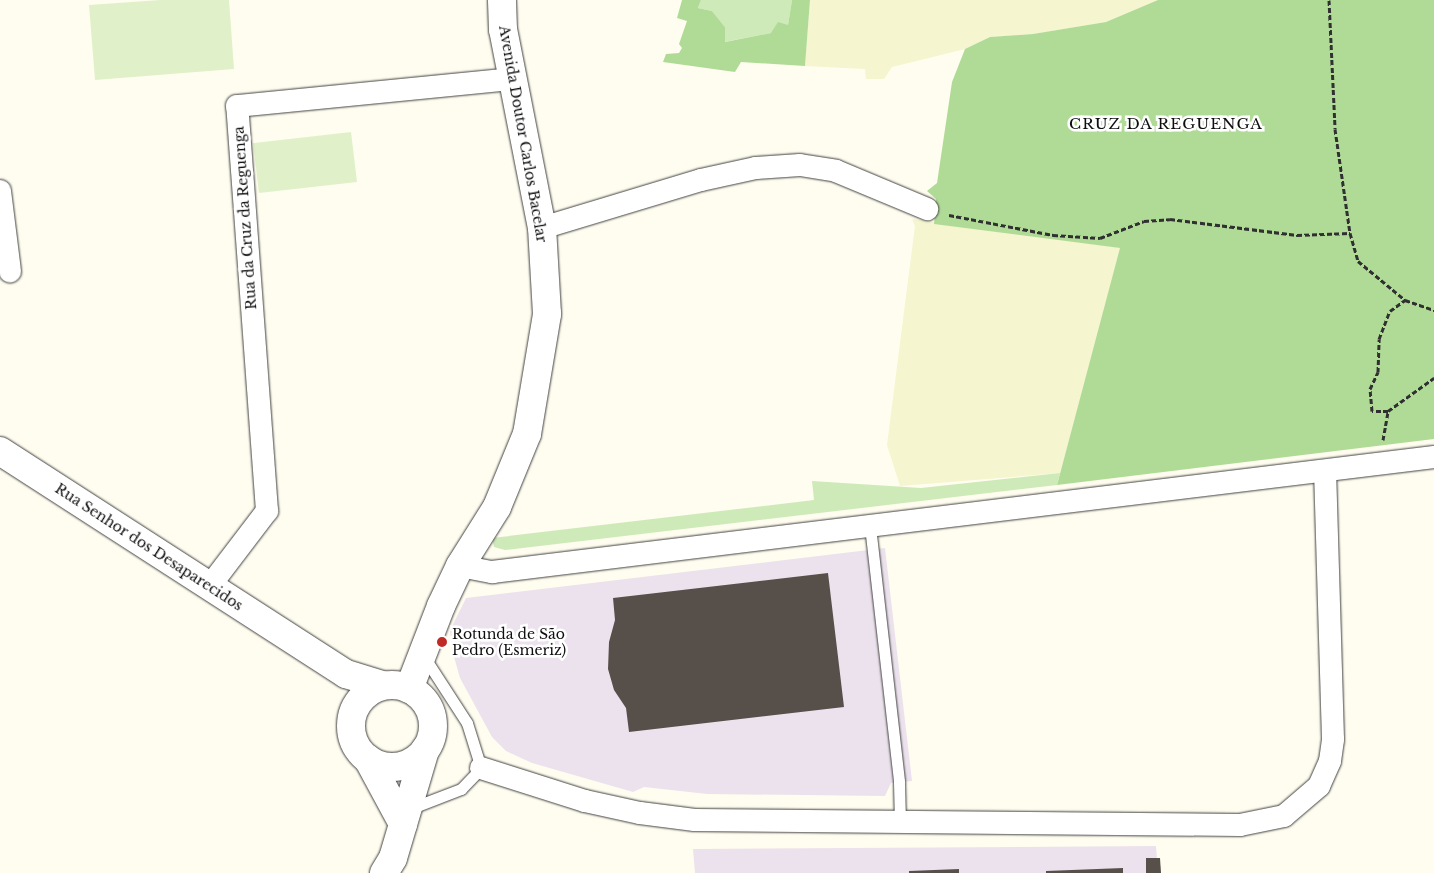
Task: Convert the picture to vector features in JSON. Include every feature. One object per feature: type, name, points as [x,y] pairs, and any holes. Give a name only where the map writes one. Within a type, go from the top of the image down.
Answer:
[{"type":"street","name":"Avenida Doutor Carlos Bacelar","points":[[396,687],[460,566],[497,507],[526,434],[547,314],[542,228],[513,78],[502,0]]},
{"type":"street","name":"Rua da Cruz da Reguenga","points":[[209,587],[267,511],[237,106],[513,78]]},
{"type":"street","points":[[542,228],[701,180],[756,168],[791,166],[836,171],[926,209]]},
{"type":"street","points":[[0,191],[10,271]]},
{"type":"street","name":"Rua Senhor dos Desaparecidos","points":[[0,451],[209,587],[299,640],[346,674],[396,687]]},
{"type":"street","points":[[460,566],[492,572],[1434,457]]},
{"type":"street","points":[[481,768],[640,813],[752,823],[1240,824],[1277,818],[1302,804],[1319,786],[1330,761],[1333,738],[1325,471]]},
{"type":"street","name":"Rua Senhor dos Desaparecidos","points":[[299,640],[332,682],[351,718]]},
{"type":"street","points":[[384,873],[394,858],[425,750],[431,737],[431,716],[421,697],[396,687],[357,703],[351,718],[353,741],[368,759],[405,817]]},
{"type":"street","points":[[368,759],[398,767],[425,750]]},
{"type":"lane","points":[[870,526],[899,782],[900,823]]},
{"type":"lane","points":[[405,817],[450,796],[481,768],[467,723],[428,663]]},
{"type":"path","points":[[1329,0],[1335,129],[1350,233],[1358,261],[1405,300],[1434,310]]},
{"type":"path","points":[[926,209],[1053,235],[1100,238],[1144,222],[1170,219],[1297,235],[1350,233]]},
{"type":"path","points":[[1405,300],[1390,312],[1379,339],[1378,372],[1370,389],[1372,411],[1388,411],[1434,378]]},
{"type":"path","points":[[1385,463],[1383,441],[1388,411]]},
{"type":"shaded area","points":[[885,548],[912,781],[891,783],[885,796],[707,794],[644,787],[633,792],[532,763],[506,751],[492,737],[460,678],[452,650],[450,630],[466,598]]},
{"type":"shaded area","points":[[1156,846],[1158,873],[695,873],[693,849]]},
{"type":"green space","points":[[160,0],[229,0],[234,69],[95,80],[89,5]]},
{"type":"green space","points":[[682,0],[701,0],[698,8],[712,11],[725,27],[725,42],[771,33],[778,22],[788,25],[792,0],[810,0],[805,66],[741,62],[735,72],[663,62],[666,54],[679,53],[682,48],[679,44],[687,21],[677,18]]},
{"type":"green space","points":[[701,0],[792,0],[788,25],[771,33],[724,42],[725,27],[712,11],[698,8]]},
{"type":"green space","points":[[810,0],[1158,0],[1106,22],[1033,34],[990,37],[965,49],[892,67],[884,79],[866,79],[865,69],[805,66]]},
{"type":"green space","points":[[1158,0],[1434,0],[1434,439],[1057,485],[1120,248],[934,224],[936,199],[927,191],[937,183],[952,82],[965,49],[990,37],[1033,34],[1106,22]]},
{"type":"green space","points":[[351,132],[357,182],[259,193],[253,143]]},
{"type":"green space","points":[[912,219],[1121,248],[1060,473],[900,486],[887,445],[915,226]]},
{"type":"green space","points":[[1060,473],[1057,485],[505,550],[494,547],[492,538],[814,500],[812,481],[921,488]]},
{"type":"building","points":[[828,573],[844,707],[629,732],[626,708],[614,690],[608,669],[609,642],[615,620],[613,598]]},
{"type":"building","points":[[1146,858],[1160,858],[1161,873],[1146,873]]},
{"type":"building","points":[[1123,868],[1123,873],[1046,873],[1046,871]]},
{"type":"building","points":[[959,869],[959,873],[909,873],[909,871]]},
{"type":"place","name":"Rotunda de São Pedro (Esmeriz)","points":[[442,642]]},
{"type":"district","name":"CRUZ DA REGUENGA","points":[[1166,124]]}]
